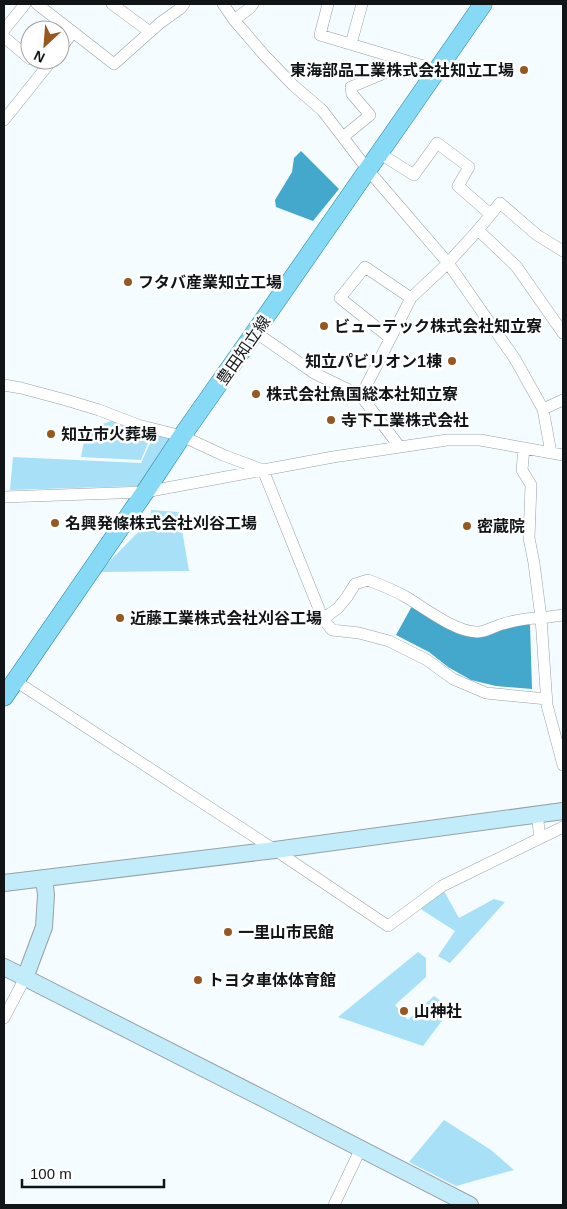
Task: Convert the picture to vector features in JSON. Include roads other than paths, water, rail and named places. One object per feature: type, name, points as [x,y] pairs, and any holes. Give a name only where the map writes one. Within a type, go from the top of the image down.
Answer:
[{"type":"main road","name":"豊田知立線","points":[[4,696],[182,436],[483,4]]},
{"type":"street","points":[[4,30],[25,4]]},
{"type":"street","points":[[37,4],[114,64],[184,4]]},
{"type":"street","points":[[112,4],[150,32]]},
{"type":"street","points":[[223,4],[265,56],[294,86],[322,110],[368,170],[448,264],[516,359],[543,409],[551,453]]},
{"type":"street","points":[[234,20],[253,4]]},
{"type":"street","points":[[328,4],[320,35],[437,70]]},
{"type":"street","points":[[352,44],[362,4]]},
{"type":"street","points":[[70,36],[73,32]]},
{"type":"street","points":[[4,37],[20,50]]},
{"type":"street","points":[[343,137],[370,115],[352,94],[351,87],[387,72],[397,58]]},
{"type":"street","points":[[4,120],[45,70]]},
{"type":"street","points":[[4,100],[14,107]]},
{"type":"street","points":[[379,153],[414,175],[437,143],[469,167],[458,186],[490,214]]},
{"type":"street","points":[[361,396],[411,298],[448,264],[500,204],[537,235],[563,251]]},
{"type":"street","points":[[478,230],[516,266],[563,333]]},
{"type":"street","points":[[390,338],[340,298],[364,267],[411,298]]},
{"type":"street","points":[[255,332],[314,372],[361,396],[399,446]]},
{"type":"street","points":[[4,385],[66,400],[138,425],[182,436],[223,455],[263,470],[324,619],[332,630],[359,633],[389,641],[427,660],[453,679],[486,693],[547,700]]},
{"type":"street","points":[[543,409],[563,400]]},
{"type":"street","points":[[4,497],[145,492],[333,457],[447,440],[480,440],[563,455]]},
{"type":"street","points":[[524,448],[522,470],[531,485],[529,538],[534,563],[540,618],[547,705],[563,765]]},
{"type":"street","points":[[324,619],[348,597],[355,584],[368,580],[404,596],[460,629],[476,633],[489,630],[501,624],[527,618],[563,615]]},
{"type":"street","points":[[14,680],[388,926],[442,886],[563,827]]},
{"type":"street","points":[[4,883],[275,850],[563,811]]},
{"type":"street","points":[[538,814],[540,838]]},
{"type":"street","points":[[4,1018],[25,978],[44,927],[46,895],[44,878]]},
{"type":"street","points":[[4,967],[470,1205]]},
{"type":"street","points":[[334,1205],[361,1148]]},
{"type":"place","name":"東海部品工業株式会社知立工場","points":[[524,70]]},
{"type":"place","name":"フタバ産業知立工場","points":[[128,282]]},
{"type":"place","name":"ビューテック株式会社知立寮","points":[[324,326]]},
{"type":"place","name":"知立パビリオン1棟","points":[[452,361]]},
{"type":"place","name":"株式会社魚国総本社知立寮","points":[[256,394]]},
{"type":"place","name":"寺下工業株式会社","points":[[331,420]]},
{"type":"place","name":"知立市火葬場","points":[[51,434]]},
{"type":"place","name":"名興発條株式会社刈谷工場","points":[[55,523]]},
{"type":"place","name":"密蔵院","points":[[467,526]]},
{"type":"place","name":"近藤工業株式会社刈谷工場","points":[[120,618]]},
{"type":"place","name":"一里山市民館","points":[[228,932]]},
{"type":"place","name":"トヨタ車体体育館","points":[[198,980]]},
{"type":"place","name":"山神社","points":[[404,1011]]}]
